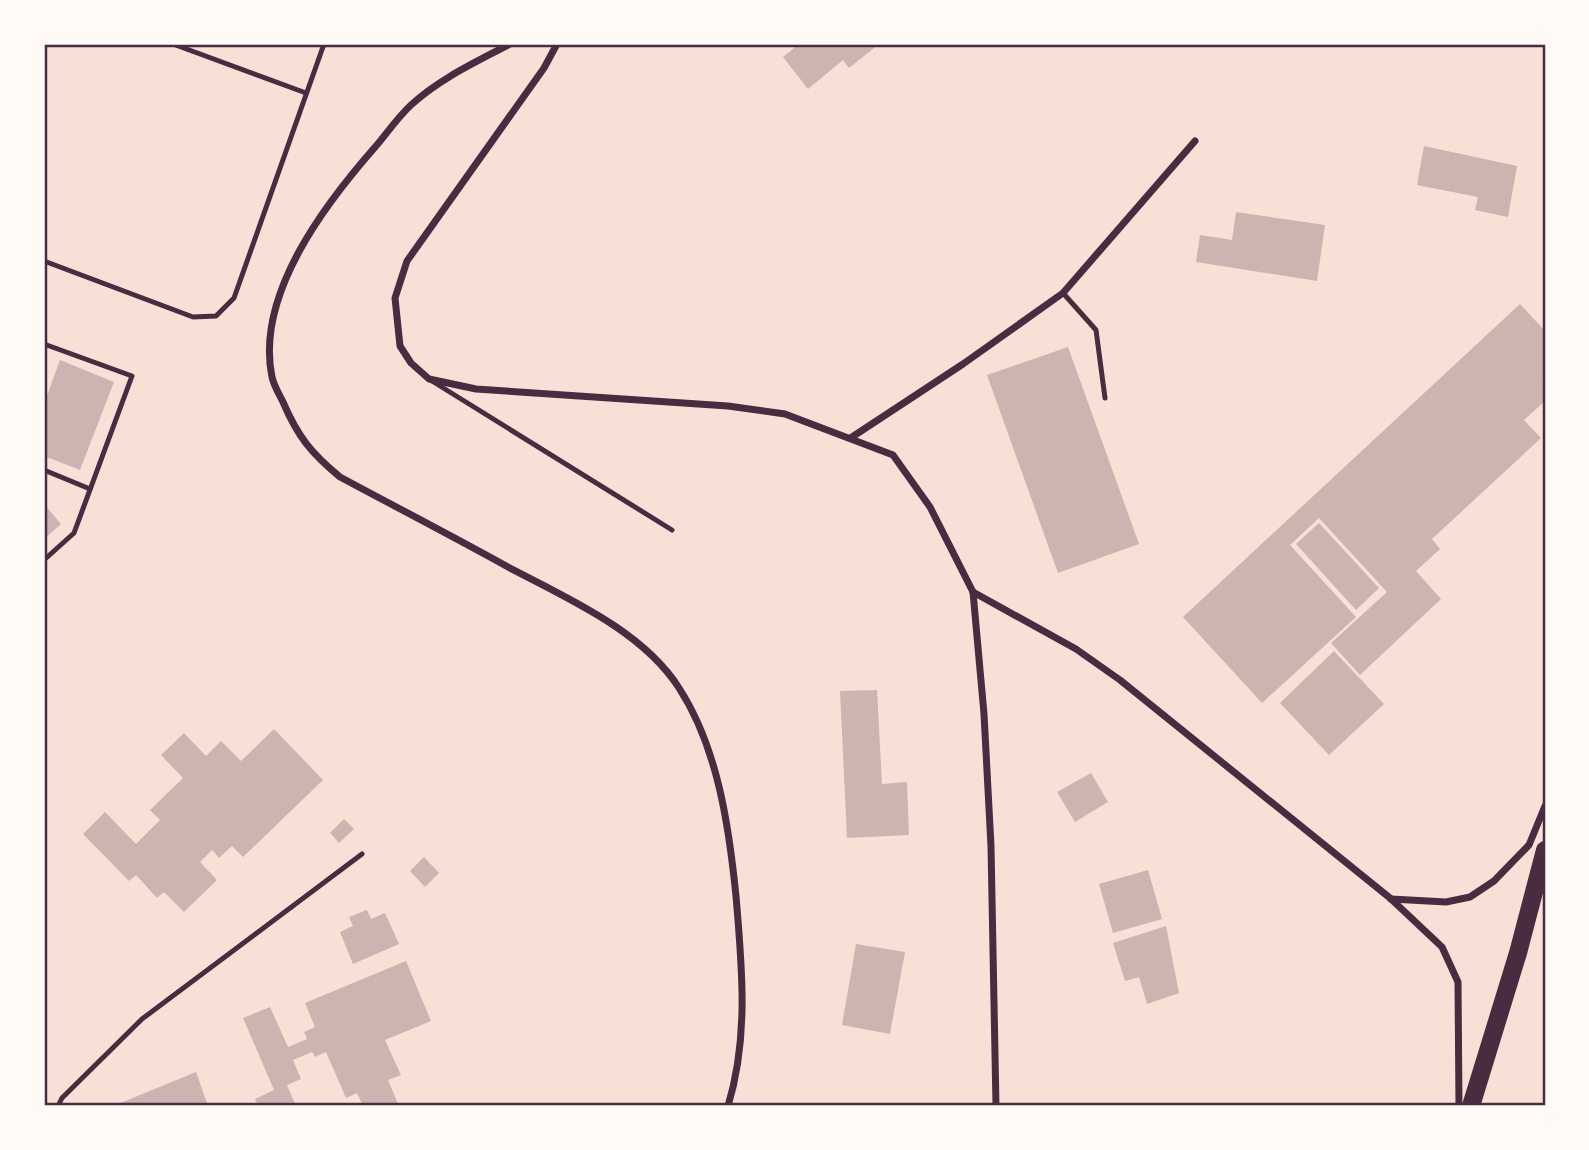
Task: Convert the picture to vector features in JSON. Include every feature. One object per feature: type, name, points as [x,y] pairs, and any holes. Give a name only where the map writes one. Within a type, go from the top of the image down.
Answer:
[{"type":"main road","points":[[1471,1106],[1518,953],[1545,850]]},
{"type":"street","points":[[510,44],[456,73],[411,105],[344,182],[306,240],[283,286],[270,331],[272,378],[295,429],[314,456],[340,477],[583,606],[655,658],[680,688],[703,735],[718,785],[732,853],[743,973],[742,1034],[729,1106]]},
{"type":"street","points":[[557,44],[544,68],[407,261],[396,298],[400,346],[411,363],[429,379],[476,389],[728,406],[785,414],[852,437],[893,455],[930,507],[974,592],[985,714],[996,1106]]},
{"type":"street","points":[[852,437],[963,364],[1063,293],[1195,141]]},
{"type":"street","points":[[974,592],[1076,649],[1120,680],[1390,898],[1442,947],[1458,982],[1459,1106]]},
{"type":"street","points":[[1390,898],[1446,902],[1470,897],[1494,881],[1529,845],[1545,806]]},
{"type":"lane","points":[[173,44],[306,93]]},
{"type":"lane","points":[[44,261],[193,317],[216,316],[234,298],[324,44]]},
{"type":"lane","points":[[1063,293],[1096,330],[1105,398]]},
{"type":"lane","points":[[44,344],[132,376],[74,533],[44,561]]},
{"type":"lane","points":[[429,379],[672,530]]},
{"type":"lane","points":[[44,470],[90,488]]},
{"type":"lane","points":[[58,1106],[62,1098],[142,1019],[362,854]]},
{"type":"building","points":[[799,44],[879,44],[849,68],[843,60],[808,89],[783,57]]},
{"type":"building","points":[[1424,146],[1517,166],[1508,217],[1475,210],[1478,197],[1417,185]]},
{"type":"building","points":[[1236,212],[1325,225],[1317,281],[1196,262],[1200,235],[1232,240]]},
{"type":"building","points":[[1520,304],[1545,331],[1545,379],[1542,382],[1545,386],[1545,401],[1524,420],[1541,438],[1432,539],[1440,549],[1416,571],[1441,599],[1360,675],[1331,643],[1387,592],[1319,518],[1290,545],[1356,617],[1262,703],[1183,617]]},
{"type":"building","points":[[1068,347],[1139,544],[1058,573],[987,375]]},
{"type":"building","points":[[60,360],[114,382],[80,470],[44,456],[44,404]]},
{"type":"building","points":[[44,504],[61,524],[44,539]]},
{"type":"building","points":[[1319,523],[1379,588],[1356,610],[1296,544]]},
{"type":"building","points":[[1334,651],[1384,704],[1329,755],[1280,703]]},
{"type":"building","points":[[877,690],[882,784],[907,782],[909,835],[847,838],[840,691]]},
{"type":"building","points":[[274,729],[323,780],[243,857],[232,846],[219,858],[212,850],[200,862],[217,880],[184,912],[164,892],[157,898],[136,875],[129,881],[83,834],[105,812],[136,844],[160,820],[150,810],[183,778],[161,755],[184,733],[206,756],[221,741],[241,761]]},
{"type":"building","points":[[1091,773],[1108,802],[1075,822],[1057,792]]},
{"type":"building","points":[[344,819],[354,829],[339,843],[330,833]]},
{"type":"building","points":[[424,857],[439,873],[425,887],[410,871]]},
{"type":"building","points":[[1148,870],[1162,919],[1113,933],[1099,884]]},
{"type":"building","points":[[367,910],[371,919],[385,913],[399,944],[353,964],[340,932],[353,926],[349,917]]},
{"type":"building","points":[[1166,926],[1179,993],[1147,1004],[1139,977],[1125,981],[1113,943]]},
{"type":"building","points":[[856,944],[905,952],[890,1034],[842,1025]]},
{"type":"building","points":[[406,961],[431,1021],[385,1040],[401,1075],[388,1080],[399,1106],[363,1106],[357,1093],[346,1098],[326,1052],[315,1057],[312,1052],[293,1060],[301,1079],[287,1085],[296,1106],[258,1106],[255,1099],[274,1090],[243,1018],[270,1007],[288,1047],[307,1039],[304,1032],[315,1027],[305,1003]]},
{"type":"building","points":[[196,1072],[208,1106],[113,1106]]}]
